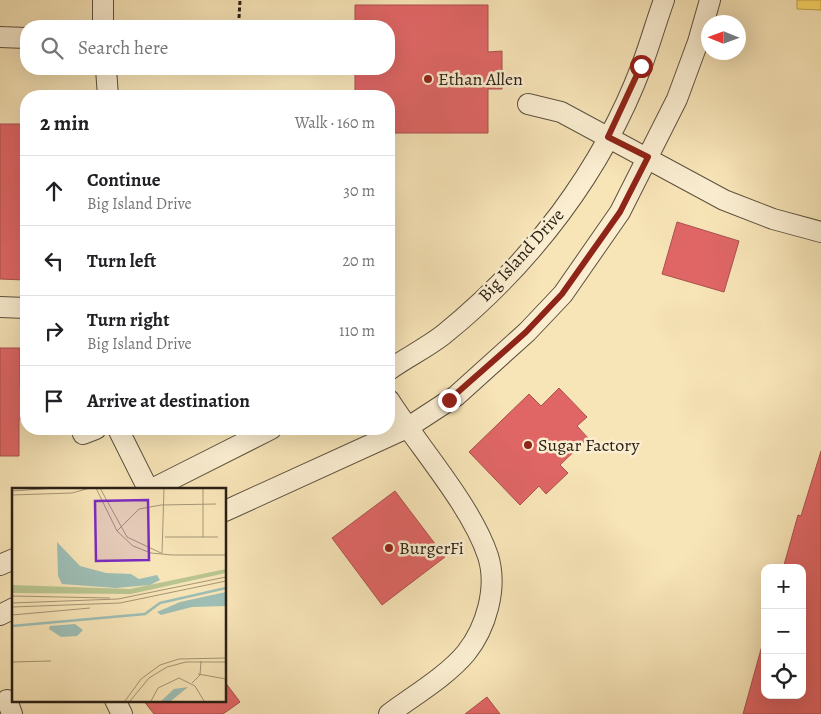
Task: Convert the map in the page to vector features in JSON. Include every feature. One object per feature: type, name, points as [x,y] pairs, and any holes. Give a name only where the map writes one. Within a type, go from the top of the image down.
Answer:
[{"type":"street","points":[[103,0],[103,20]]},
{"type":"street","name":"Big Island Drive","points":[[395,366],[442,335],[498,286],[562,212],[608,137],[641,66],[664,0]]},
{"type":"street","points":[[395,433],[407,428],[456,396],[526,332],[562,294],[620,212],[648,157],[677,99],[698,42],[710,0]]},
{"type":"street","points":[[0,37],[20,38]]},
{"type":"street","points":[[106,75],[108,90]]},
{"type":"street","points":[[528,104],[560,112],[648,157],[724,200],[773,219],[821,232]]},
{"type":"street","points":[[0,307],[20,308]]},
{"type":"street","points":[[389,714],[466,654],[480,631],[487,611],[491,586],[488,557],[464,509],[395,409]]},
{"type":"street","points":[[121,435],[148,488]]},
{"type":"street","points":[[154,488],[259,435]]},
{"type":"street","points":[[226,511],[392,435]]},
{"type":"street","points":[[0,565],[12,560]]},
{"type":"street","points":[[0,615],[12,609]]},
{"type":"street","points":[[116,702],[122,714]]},
{"type":"path","points":[[239,18],[240,0]]},
{"type":"building: Homes","points":[[797,0],[821,0],[821,10],[797,9]]},
{"type":"building: Shops","name":"Ethan Allen","points":[[355,5],[488,5],[488,52],[502,51],[502,89],[488,89],[488,133],[395,133],[395,90],[355,90],[355,75],[395,75],[395,20],[355,20]]},
{"type":"building: Shops","points":[[0,124],[20,124],[20,280],[0,279]]},
{"type":"building: Shops","points":[[677,222],[739,241],[724,292],[662,274]]},
{"type":"building: Shops","points":[[0,348],[20,348],[19,456],[0,456]]},
{"type":"building: Shops","name":"Sugar Factory","points":[[559,388],[587,417],[577,426],[588,438],[560,465],[568,473],[546,494],[539,486],[520,505],[469,452],[529,394],[541,406]]},
{"type":"building: Shops","points":[[821,451],[821,714],[743,714],[761,649],[761,699],[806,699],[806,564],[784,564],[798,515],[801,516]]},
{"type":"building: Shops","name":"BurgerFi","points":[[395,491],[445,557],[382,605],[332,538]]},
{"type":"building: Shops","points":[[226,683],[240,702],[223,714],[154,714],[145,702],[226,702]]},
{"type":"building: Shops","points":[[487,697],[500,714],[465,714]]},
{"type":"place","name":"Ethan Allen","points":[[428,79]]},
{"type":"place","name":"Sugar Factory","points":[[528,445]]},
{"type":"place","name":"BurgerFi","points":[[389,548]]},
{"type":"route","points":[[449,400],[456,396],[526,332],[562,294],[620,212],[648,157],[608,137],[641,66]]}]
